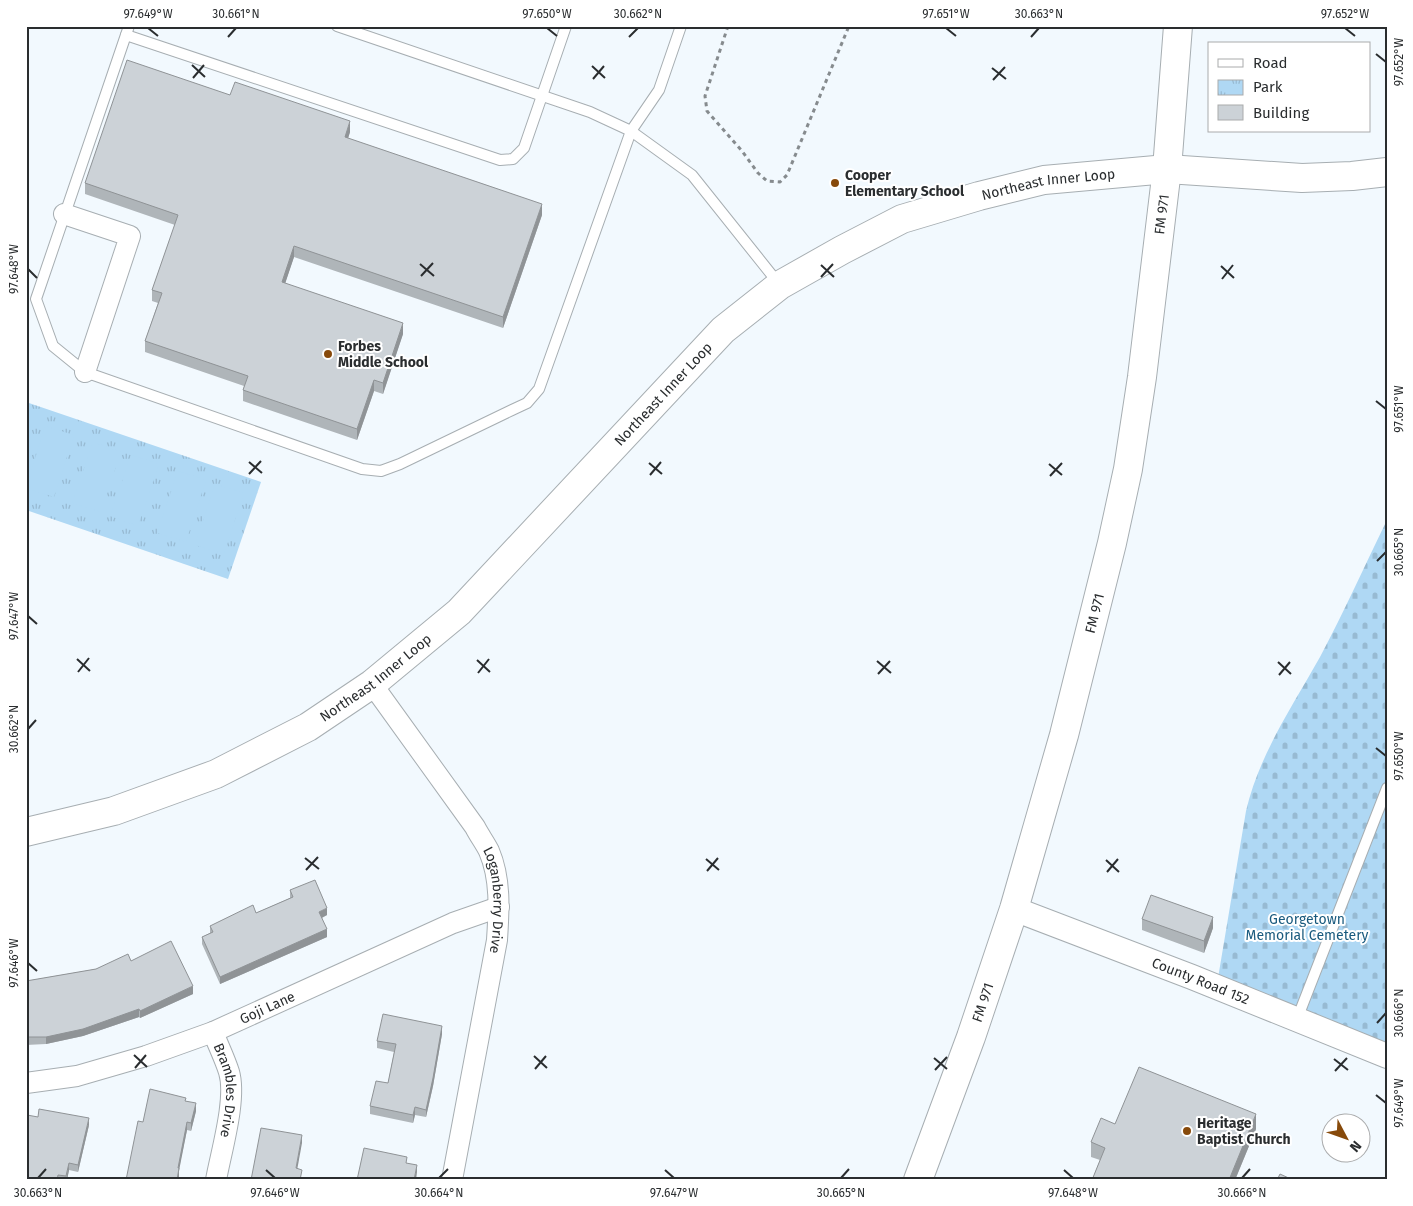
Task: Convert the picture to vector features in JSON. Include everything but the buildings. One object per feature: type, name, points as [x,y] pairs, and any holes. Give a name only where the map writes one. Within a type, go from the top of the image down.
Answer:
[{"type":"main road","name":"FM 971","points":[[918,1180],[971,1037],[1014,909],[1064,735],[1092,627],[1128,469],[1142,377],[1167,170],[1178,26]]},
{"type":"main road","name":"Northeast Inner Loop","points":[[26,832],[114,811],[216,774],[308,727],[372,684],[459,612],[723,330],[780,285],[902,219],[979,196],[1044,180],[1167,170],[1302,178],[1352,176],[1387,172]]},
{"type":"street","points":[[64,214],[130,236],[85,372]]},
{"type":"street","name":"Loganberry Drive","points":[[372,684],[475,827],[489,850],[496,876],[499,908],[497,940],[452,1180]]},
{"type":"street","name":"Goji Lane","points":[[26,1083],[77,1076],[146,1056],[213,1032],[453,923],[499,908]]},
{"type":"street","name":"County Road 152","points":[[1014,909],[1387,1056]]},
{"type":"street","name":"Brambles Drive","points":[[213,1032],[229,1073],[231,1090],[229,1114],[216,1180]]},
{"type":"lane","points":[[337,26],[590,112],[631,131],[692,175],[780,285]]},
{"type":"lane","points":[[566,26],[524,148],[513,159],[500,160],[127,30],[36,299],[53,346],[85,372],[362,469],[381,471],[400,464],[527,402],[539,388],[631,131],[659,90],[681,26]]},
{"type":"lane","points":[[1297,1019],[1387,788]]},
{"type":"path","points":[[728,26],[705,96],[707,111],[742,151],[758,173],[767,181],[780,182],[788,175],[848,26]]},
{"type":"green space","points":[[26,402],[261,482],[228,579],[26,510]]},
{"type":"green space","points":[[45,426],[74,435],[54,497],[26,488]]},
{"type":"green space","points":[[93,442],[121,452],[101,512],[72,503]]},
{"type":"green space","points":[[131,455],[159,464],[138,526],[110,516]]},
{"type":"green space","points":[[178,471],[206,480],[186,542],[157,533]]},
{"type":"green space","points":[[215,484],[244,493],[224,554],[195,545]]},
{"type":"green space","name":"Georgetown Memorial Cemetery","points":[[1387,520],[1387,1045],[1218,978],[1246,811],[1259,770],[1277,732],[1329,640]]},
{"type":"place","name":"Cooper Elementary School","points":[[835,183]]},
{"type":"place","name":"Forbes Middle School","points":[[328,354]]},
{"type":"place","name":"Heritage Baptist Church","points":[[1187,1131]]}]
